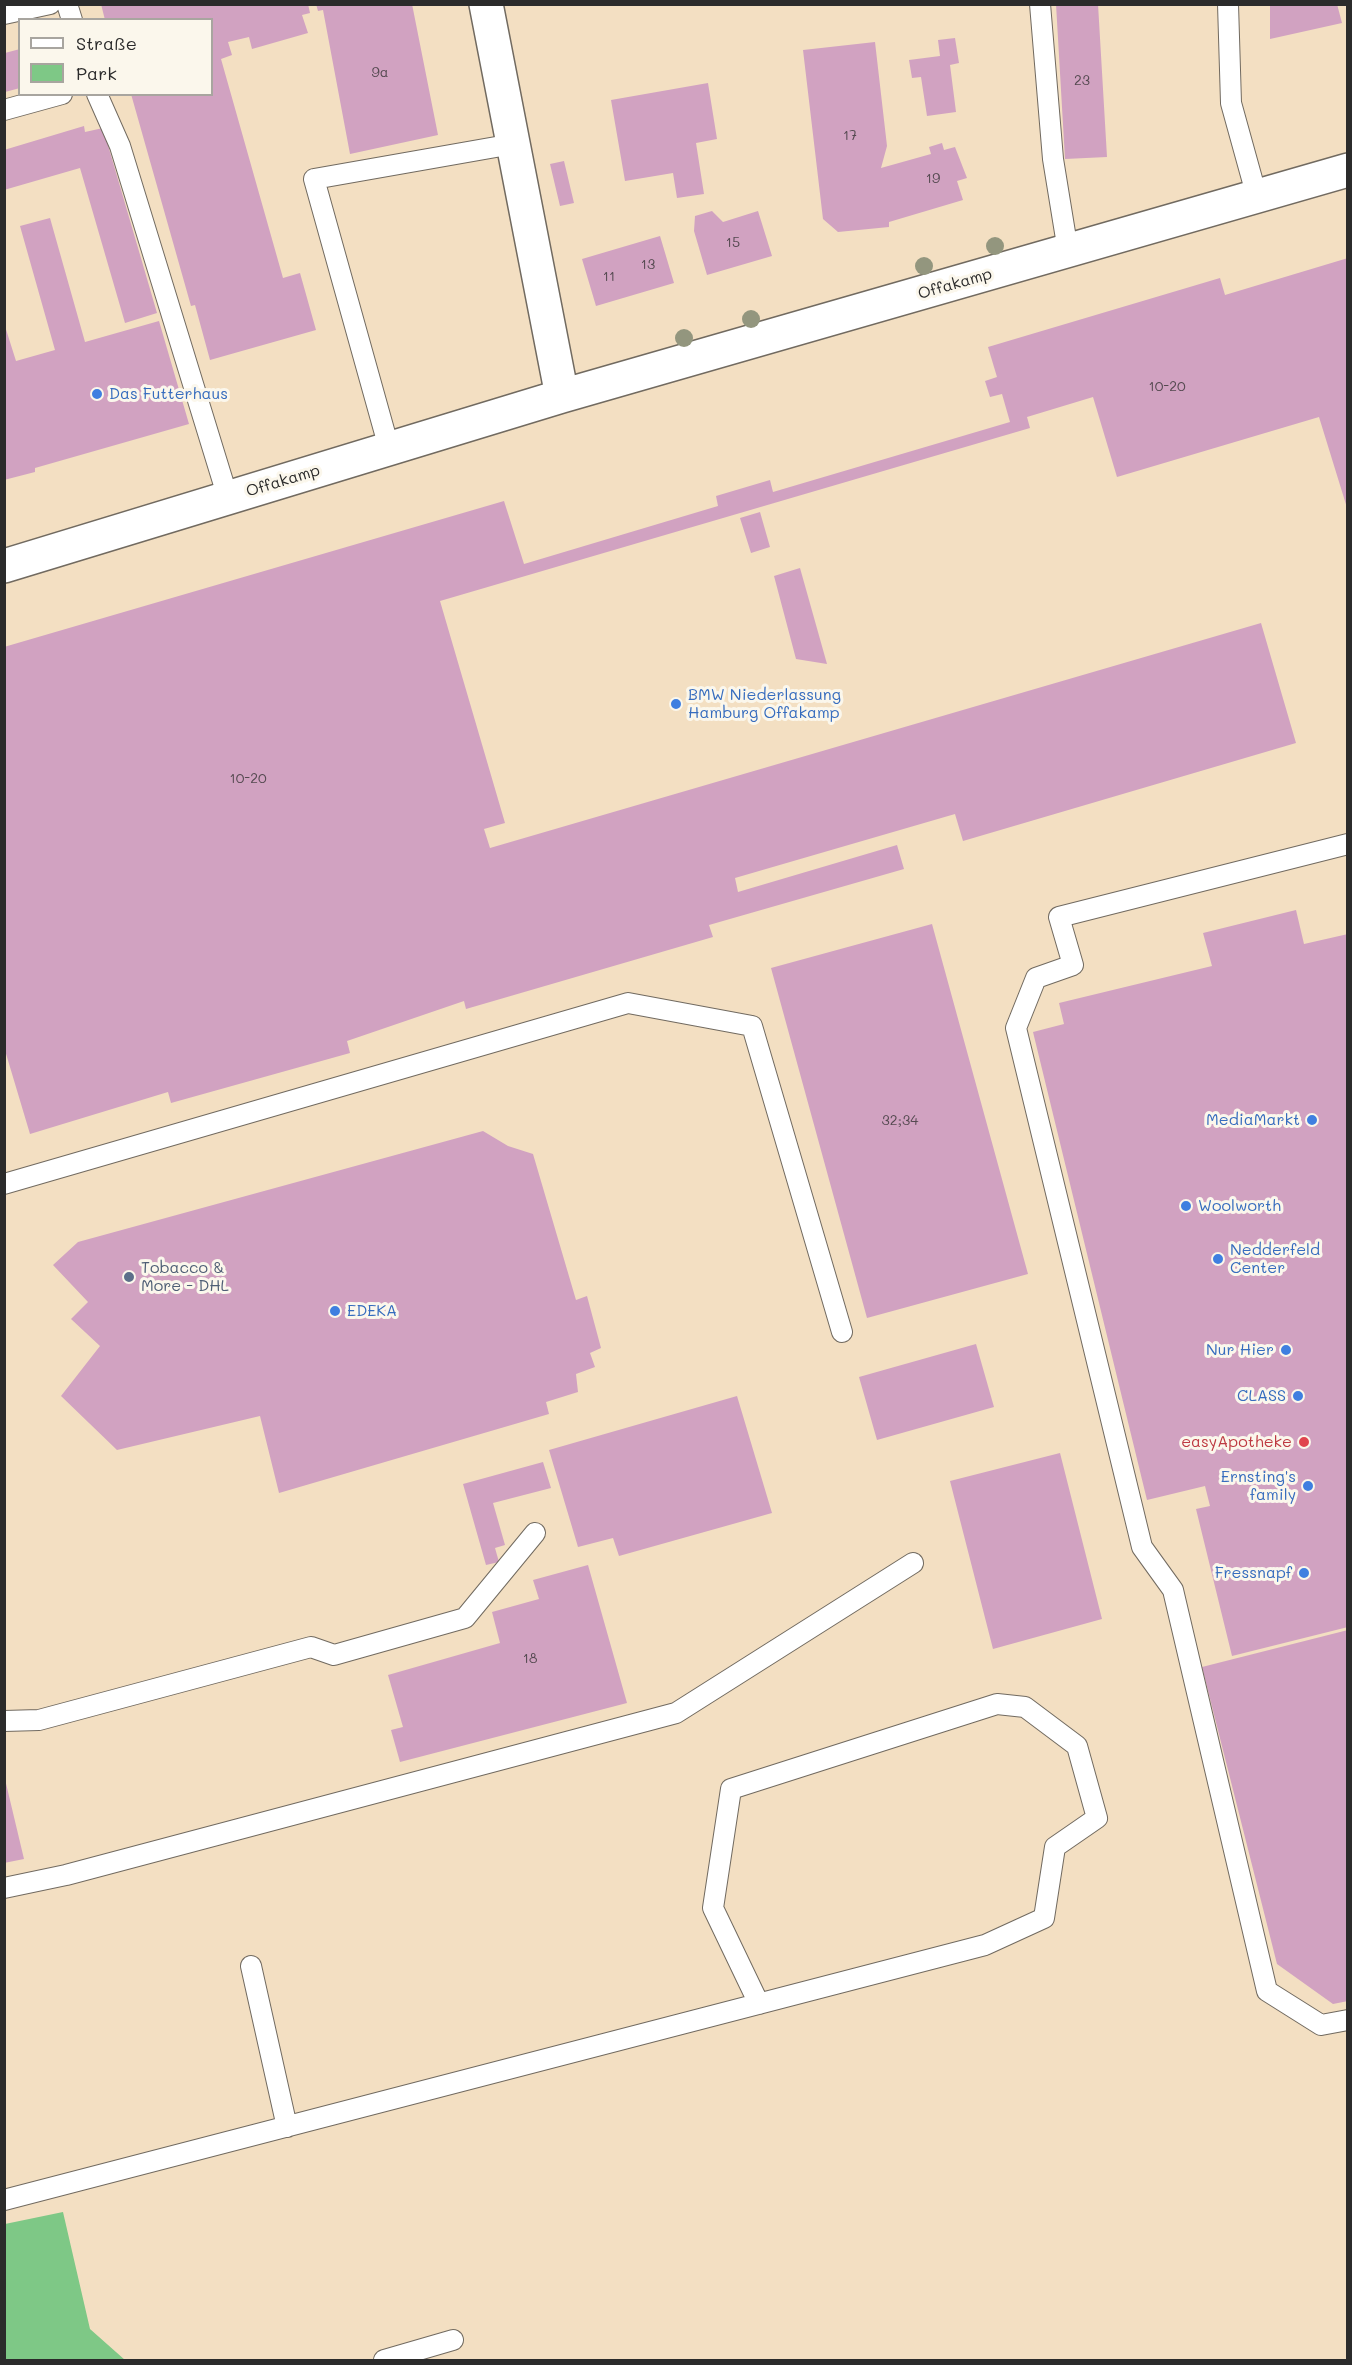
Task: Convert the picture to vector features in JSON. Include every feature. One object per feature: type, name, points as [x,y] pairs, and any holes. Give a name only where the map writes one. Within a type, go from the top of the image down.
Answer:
[{"type":"street","points":[[486,4],[562,396]]},
{"type":"street","name":"Offakamp","points":[[4,566],[562,396],[1347,170]]},
{"type":"lane","points":[[4,14],[50,4]]},
{"type":"lane","points":[[1040,4],[1053,159],[1068,251]]},
{"type":"lane","points":[[1228,4],[1231,103],[1257,197]]},
{"type":"lane","points":[[4,110],[55,96]]},
{"type":"lane","points":[[98,96],[120,146],[228,498]]},
{"type":"lane","points":[[389,448],[314,179],[513,144]]},
{"type":"lane","points":[[1347,844],[1059,917],[1073,965],[1036,978],[1016,1028],[1142,1547],[1173,1590],[1267,1991],[1321,2025],[1347,2020]]},
{"type":"lane","points":[[4,1184],[628,1004],[640,1005],[752,1026],[842,1332]]},
{"type":"lane","points":[[4,1721],[39,1720],[311,1647],[334,1655],[465,1618],[535,1533]]},
{"type":"lane","points":[[4,1888],[89,1869],[676,1713],[913,1563]]},
{"type":"lane","points":[[4,2200],[287,2127],[759,2004],[985,1945],[1044,1918],[1055,1847],[1097,1818],[1077,1746],[1025,1707],[997,1704],[730,1789],[713,1908],[759,2004]]},
{"type":"lane","points":[[251,1966],[287,2127]]},
{"type":"lane","points":[[384,2361],[453,2340]]},
{"type":"green space","points":[[63,2212],[90,2329],[125,2360],[5,2360],[5,2224]]},
{"type":"building","points":[[101,4],[308,4],[310,13],[302,15],[308,33],[252,49],[249,37],[228,42],[232,55],[221,59],[283,278],[300,273],[316,330],[210,360],[195,305],[191,306],[132,96],[213,96],[213,18],[104,18]]},
{"type":"building","points":[[316,4],[412,4],[438,135],[350,154],[323,10],[318,11]]},
{"type":"building","points":[[1056,4],[1098,4],[1107,157],[1065,159]]},
{"type":"building","points":[[1270,4],[1337,4],[1342,23],[1270,39]]},
{"type":"building","points":[[955,38],[959,63],[950,65],[956,112],[927,116],[921,77],[912,78],[909,60],[940,56],[938,40]]},
{"type":"building","points":[[875,42],[887,146],[881,168],[931,154],[929,147],[942,143],[944,150],[955,147],[967,178],[957,181],[963,200],[889,222],[889,227],[838,232],[823,219],[803,50]]},
{"type":"building","points":[[18,50],[18,89],[5,92],[5,53]]},
{"type":"building","points":[[708,83],[717,139],[696,143],[704,194],[677,198],[673,173],[625,181],[611,100]]},
{"type":"building","points":[[84,126],[85,132],[103,128],[157,313],[125,323],[80,168],[4,190],[4,150]]},
{"type":"building","points":[[564,161],[574,203],[560,206],[550,164]]},
{"type":"building","points":[[712,211],[723,222],[758,211],[772,256],[707,275],[694,231],[695,216]]},
{"type":"building","name":"Das Futterhaus","points":[[50,218],[85,342],[159,321],[189,424],[35,468],[35,472],[4,480],[4,323],[16,361],[55,350],[20,226]]},
{"type":"building","points":[[660,236],[674,283],[596,306],[582,259]]},
{"type":"building","points":[[1348,258],[1348,511],[1319,417],[1117,477],[1093,397],[1027,417],[1030,428],[440,601],[505,823],[484,829],[490,848],[1261,623],[1296,743],[963,841],[955,814],[735,878],[738,892],[897,845],[904,869],[709,925],[713,937],[466,1009],[464,1001],[347,1041],[350,1053],[171,1103],[168,1092],[30,1134],[4,1047],[4,647],[504,501],[524,564],[718,506],[716,496],[770,480],[773,492],[1010,422],[1002,394],[990,397],[985,381],[997,377],[988,347],[1220,278],[1225,295]]},
{"type":"building","points":[[760,512],[770,547],[751,553],[740,518]]},
{"type":"building","points":[[800,568],[827,664],[796,659],[774,576]]},
{"type":"building","name":"Nedderfeld Center","points":[[1296,910],[1304,944],[1348,934],[1348,1627],[1232,1656],[1196,1509],[1210,1506],[1205,1486],[1147,1500],[1033,1032],[1064,1024],[1059,1003],[1212,966],[1203,933]]},
{"type":"building","points":[[932,924],[1028,1274],[867,1318],[771,968]]},
{"type":"building","name":"EDEKA","points":[[483,1131],[508,1146],[533,1154],[576,1300],[587,1296],[601,1348],[590,1353],[595,1367],[576,1374],[578,1392],[546,1402],[549,1414],[279,1493],[260,1416],[117,1450],[61,1396],[100,1346],[71,1319],[88,1302],[53,1265],[78,1242]]},
{"type":"building","points":[[976,1344],[994,1407],[877,1440],[859,1377]]},
{"type":"building","points":[[737,1396],[772,1513],[619,1556],[613,1538],[578,1547],[549,1450]]},
{"type":"building","points":[[1060,1453],[1102,1619],[993,1649],[950,1481]]},
{"type":"building","points":[[543,1462],[551,1488],[493,1503],[505,1545],[495,1548],[499,1562],[486,1565],[463,1484]]},
{"type":"building","points":[[588,1565],[627,1703],[400,1762],[391,1730],[403,1727],[388,1675],[500,1643],[492,1612],[539,1599],[533,1580]]},
{"type":"building","points":[[1348,1630],[1348,2001],[1333,2004],[1277,1964],[1202,1667]]},
{"type":"building","points":[[4,1775],[24,1859],[4,1863]]},
{"type":"place","name":"Das Futterhaus","points":[[97,394]]},
{"type":"place","name":"BMW Niederlassung Hamburg Offakamp","points":[[676,704]]},
{"type":"place","name":"MediaMarkt","points":[[1312,1120]]},
{"type":"place","name":"Woolworth","points":[[1186,1206]]},
{"type":"place","name":"Nedderfeld Center","points":[[1218,1259]]},
{"type":"place","name":"Tobacco & More - DHL","points":[[129,1277]]},
{"type":"place","name":"EDEKA","points":[[335,1311]]},
{"type":"place","name":"Nur Hier","points":[[1286,1350]]},
{"type":"place","name":"CLASS","points":[[1298,1396]]},
{"type":"place","name":"easyApotheke","points":[[1304,1442]]},
{"type":"place","name":"Ernsting's family","points":[[1308,1486]]},
{"type":"place","name":"Fressnapf","points":[[1304,1573]]}]
